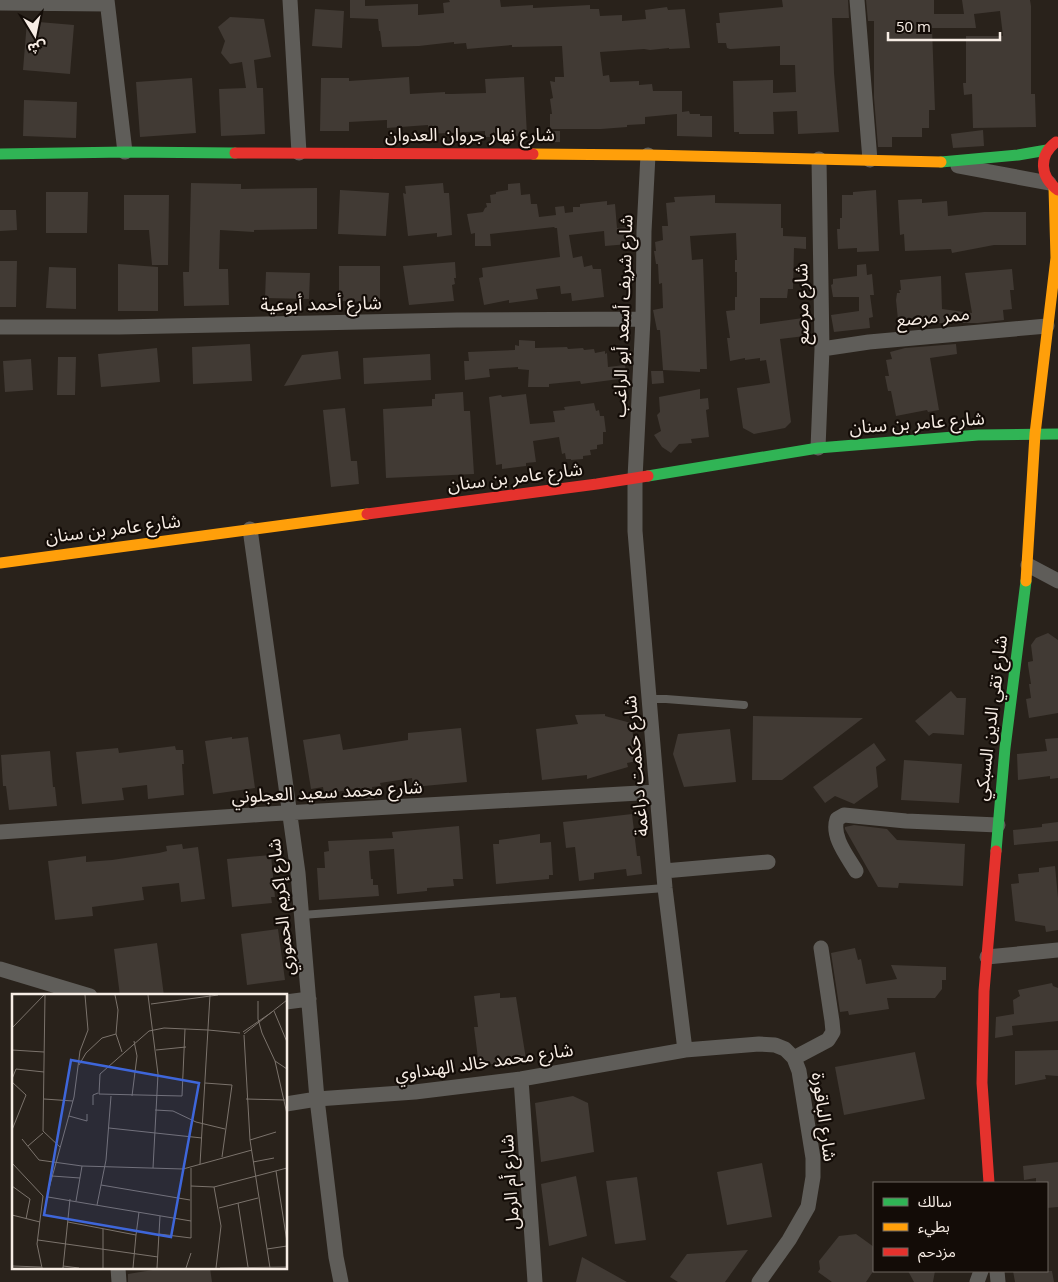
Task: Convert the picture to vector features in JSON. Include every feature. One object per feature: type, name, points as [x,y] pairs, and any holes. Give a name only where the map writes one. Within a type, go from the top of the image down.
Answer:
[{"type":"street","points":[[290,0],[299,153]]},
{"type":"street","points":[[857,0],[870,160]]},
{"type":"street","points":[[0,3],[107,2],[125,152]]},
{"type":"street","points":[[1052,145],[1058,130]]},
{"type":"street","name":"شارع نهار جروان العدوان","points":[[0,154],[125,152],[648,155],[939,162],[1018,154],[1052,145]]},
{"type":"street","name":"شارع تقي الدين السبكي","points":[[989,1182],[982,1083],[987,957],[1005,748],[1028,565],[1035,434],[1057,255],[1054,187],[1044,176],[1042,167],[1043,158],[1052,145]]},
{"type":"street","name":"شارع شريف أسعد أبو الراغب","points":[[635,478],[643,319],[644,231],[648,155]]},
{"type":"street","name":"شارع مرصع","points":[[818,159],[822,349],[818,448]]},
{"type":"street","name":"شارع نهار جروان العدوان","points":[[939,162],[1054,187]]},
{"type":"street","name":"شارع أحمد أبوعية","points":[[0,328],[457,320],[643,319]]},
{"type":"street","name":"ممر مرصع","points":[[822,349],[869,342],[1047,326]]},
{"type":"street","name":"شارع عامر بن سنان","points":[[0,563],[635,478],[818,448],[978,435],[1058,434]]},
{"type":"street","name":"شارع حكمت دراغمة","points":[[635,478],[635,531],[656,792],[665,888],[685,1050]]},
{"type":"street","name":"شارع إكريم الحموري","points":[[250,530],[290,813],[302,915],[317,1099],[336,1257],[341,1282]]},
{"type":"street","points":[[1028,565],[1058,581]]},
{"type":"street","name":"شارع محمد سعيد العجلوني","points":[[0,832],[656,792]]},
{"type":"street","points":[[856,871],[840,844],[835,825],[837,820],[844,816],[998,826]]},
{"type":"street","points":[[664,871],[768,862]]},
{"type":"street","points":[[794,1058],[828,1040],[833,1032],[821,948]]},
{"type":"street","points":[[987,957],[1058,950]]},
{"type":"street","points":[[0,969],[83,994]]},
{"type":"street","points":[[288,1002],[309,999]]},
{"type":"street","name":"شارع الباقورة","points":[[685,1050],[759,1044],[775,1045],[785,1049],[794,1058],[801,1081],[813,1158],[811,1193],[808,1207],[789,1240],[759,1282]]},
{"type":"street","name":"شارع محمد خالد الهنداوي","points":[[288,1104],[317,1099],[414,1092],[521,1079],[685,1050]]},
{"type":"street","name":"شارع أم الرمل","points":[[521,1079],[535,1282]]},
{"type":"lane","points":[[649,699],[744,705]]},
{"type":"lane","points":[[302,915],[665,888]]},
{"type":"building","points":[[350,0],[365,0],[365,6],[418,4],[418,15],[444,13],[443,3],[450,2],[449,0],[500,0],[501,7],[533,5],[533,8],[590,5],[590,9],[599,9],[600,16],[622,15],[622,21],[646,19],[645,10],[667,7],[668,10],[685,9],[690,48],[600,52],[603,76],[609,75],[610,82],[639,81],[639,85],[652,84],[653,91],[682,91],[682,112],[689,111],[690,114],[712,116],[712,137],[677,136],[677,114],[645,117],[645,124],[627,125],[627,127],[550,129],[550,114],[552,114],[550,99],[553,98],[550,81],[555,82],[555,77],[564,77],[562,46],[512,47],[512,45],[467,49],[466,43],[454,44],[454,42],[419,46],[382,47],[378,19],[350,18]]},
{"type":"building","points":[[782,0],[848,0],[849,18],[832,18],[839,132],[798,134],[797,111],[773,112],[774,134],[739,134],[739,132],[734,132],[733,81],[773,80],[773,93],[796,92],[795,65],[780,65],[780,46],[730,49],[727,48],[726,43],[718,43],[716,23],[720,23],[719,13],[783,7]]},
{"type":"building","points":[[866,0],[934,0],[934,14],[964,14],[962,0],[1030,0],[1031,94],[1035,94],[1036,127],[973,128],[972,94],[964,95],[963,83],[966,83],[966,36],[1003,36],[1000,11],[974,14],[976,28],[932,28],[935,110],[929,110],[929,128],[922,128],[922,137],[892,137],[892,147],[878,147],[874,98],[874,21],[868,21]]},
{"type":"building","points":[[315,9],[344,11],[342,48],[312,46]]},
{"type":"building","points":[[230,17],[264,19],[271,57],[254,60],[257,88],[263,88],[265,134],[221,136],[219,89],[246,88],[242,62],[230,64],[221,53],[225,41],[218,27]]},
{"type":"building","points":[[27,21],[74,25],[70,74],[23,70]]},
{"type":"building","points":[[409,77],[410,94],[445,92],[445,94],[451,94],[486,93],[485,79],[524,77],[527,136],[485,137],[485,131],[428,134],[428,125],[387,128],[387,120],[349,122],[349,131],[320,131],[321,78],[349,78],[349,81]]},
{"type":"building","points":[[192,78],[196,133],[140,137],[136,82]]},
{"type":"building","points":[[24,100],[77,102],[76,138],[23,136]]},
{"type":"building","points":[[983,130],[984,146],[953,148],[951,134]]},
{"type":"building","points":[[548,131],[560,131],[560,142],[548,142]]},
{"type":"building","points":[[191,183],[241,184],[241,189],[317,188],[317,229],[254,230],[254,232],[220,230],[219,269],[228,269],[229,305],[184,306],[183,272],[189,272]]},
{"type":"building","points":[[443,183],[444,193],[449,193],[452,235],[437,237],[437,233],[408,236],[403,193],[406,194],[405,186]]},
{"type":"building","points":[[520,183],[521,195],[530,194],[531,204],[537,204],[539,217],[556,215],[555,207],[564,206],[565,213],[573,212],[573,207],[580,207],[580,204],[607,201],[607,205],[615,204],[617,228],[628,227],[629,244],[605,246],[604,231],[569,235],[573,258],[582,256],[584,267],[592,265],[593,269],[601,269],[604,297],[572,301],[571,293],[561,294],[560,286],[536,289],[538,299],[509,303],[509,300],[484,305],[479,278],[483,277],[482,268],[560,257],[557,228],[554,227],[490,234],[491,246],[475,246],[475,233],[471,234],[467,214],[483,212],[487,207],[486,203],[491,203],[490,195],[508,190],[508,184]]},
{"type":"building","points":[[340,190],[389,193],[386,236],[338,234]]},
{"type":"building","points":[[876,190],[879,251],[857,252],[857,248],[838,249],[837,229],[840,229],[840,218],[842,218],[842,195],[853,195],[853,192]]},
{"type":"building","points":[[46,192],[88,192],[87,233],[46,233]]},
{"type":"building","points":[[124,195],[169,195],[168,265],[152,265],[149,230],[124,230]]},
{"type":"building","points":[[715,195],[715,203],[781,204],[783,236],[806,237],[806,249],[794,248],[793,289],[788,289],[787,298],[760,298],[760,324],[803,318],[805,336],[780,339],[791,422],[785,428],[754,434],[743,428],[737,388],[770,383],[766,360],[760,361],[760,358],[745,360],[745,358],[730,361],[727,338],[730,338],[726,311],[735,310],[735,297],[737,297],[737,272],[735,272],[735,260],[737,260],[736,233],[690,236],[692,260],[703,259],[707,369],[700,369],[700,372],[663,370],[660,330],[657,330],[653,310],[663,308],[662,283],[659,284],[658,264],[656,264],[654,251],[656,251],[655,242],[663,240],[662,226],[668,226],[666,203],[675,202],[674,197]]},
{"type":"building","points":[[922,199],[922,203],[947,201],[948,216],[984,212],[1026,212],[1026,245],[994,245],[952,253],[951,249],[905,251],[904,234],[900,235],[898,200]]},
{"type":"building","points":[[0,210],[16,210],[17,230],[0,231]]},
{"type":"building","points":[[0,261],[17,261],[16,307],[0,307]]},
{"type":"building","points":[[455,262],[456,278],[454,278],[455,284],[452,285],[454,301],[409,305],[403,266]]},
{"type":"building","points":[[118,264],[158,267],[158,311],[118,311]]},
{"type":"building","points":[[866,264],[867,275],[872,274],[874,295],[870,295],[873,317],[869,318],[870,328],[834,332],[831,315],[859,311],[859,297],[833,297],[831,285],[833,284],[833,279],[857,276],[857,265]]},
{"type":"building","points":[[339,266],[380,266],[380,302],[339,301]]},
{"type":"building","points":[[49,267],[76,268],[76,309],[46,308]]},
{"type":"building","points":[[1012,269],[1014,290],[1010,290],[1012,309],[1003,310],[1004,320],[978,323],[904,323],[904,319],[898,320],[896,300],[897,293],[900,293],[899,290],[901,290],[900,280],[941,276],[942,309],[972,313],[965,273]]},
{"type":"building","points":[[266,272],[310,273],[309,299],[265,298]]},
{"type":"building","points":[[519,340],[535,341],[535,348],[583,348],[584,350],[594,349],[595,353],[605,351],[605,354],[607,353],[608,367],[625,365],[627,378],[581,384],[580,381],[549,384],[549,387],[528,387],[529,370],[518,369],[518,367],[489,369],[490,377],[465,380],[464,361],[469,361],[468,352],[515,350],[515,345],[519,346]]},
{"type":"building","points":[[250,344],[252,381],[193,384],[192,347]]},
{"type":"building","points":[[956,344],[957,354],[930,358],[939,410],[928,412],[927,410],[896,416],[891,391],[888,391],[885,376],[889,376],[886,360],[892,359],[890,352],[905,348]]},
{"type":"building","points":[[157,348],[160,382],[101,387],[98,354]]},
{"type":"building","points":[[338,351],[341,379],[284,386],[302,355]]},
{"type":"building","points":[[430,354],[431,380],[364,384],[363,358]]},
{"type":"building","points":[[58,357],[76,357],[75,395],[57,395]]},
{"type":"building","points":[[31,359],[33,390],[5,392],[3,361]]},
{"type":"building","points":[[651,371],[663,371],[664,383],[652,384]]},
{"type":"building","points":[[700,389],[700,399],[708,398],[709,409],[706,410],[709,437],[691,439],[692,443],[679,444],[671,453],[662,447],[654,435],[661,431],[657,415],[660,412],[659,397]]},
{"type":"building","points":[[463,392],[464,411],[470,411],[474,474],[386,478],[383,409],[432,406],[432,399],[435,399],[435,394]]},
{"type":"building","points":[[526,394],[530,424],[555,422],[553,411],[565,410],[564,407],[594,403],[596,411],[599,410],[600,416],[604,416],[606,432],[603,432],[603,444],[597,445],[597,449],[590,450],[591,455],[583,456],[583,459],[571,460],[566,459],[565,453],[562,454],[559,437],[533,441],[536,462],[526,463],[526,466],[502,469],[502,464],[496,465],[489,397]]},
{"type":"building","points":[[345,408],[351,461],[357,461],[359,484],[331,487],[323,410]]},
{"type":"building","points":[[1048,633],[1058,640],[1058,713],[1029,718],[1026,699],[1031,698],[1028,662],[1033,661],[1031,645],[1036,638]]},
{"type":"building","points":[[951,691],[957,698],[966,698],[964,735],[933,733],[929,736],[915,721]]},
{"type":"building","points":[[605,714],[605,716],[631,723],[637,761],[627,763],[628,767],[587,779],[587,775],[542,780],[536,729],[578,724],[575,715]]},
{"type":"building","points":[[753,716],[863,718],[782,780],[752,780]]},
{"type":"building","points":[[461,728],[467,782],[413,787],[412,778],[380,783],[381,786],[372,787],[374,799],[361,799],[360,788],[324,794],[323,787],[311,789],[303,740],[340,734],[343,750],[408,740],[408,733]]},
{"type":"building","points":[[730,729],[736,782],[684,787],[673,754],[678,734]]},
{"type":"building","points":[[232,737],[232,739],[248,737],[255,788],[213,794],[205,741]]},
{"type":"building","points":[[1058,738],[1058,778],[1050,779],[1050,776],[1018,780],[1017,754],[1047,751],[1045,739]]},
{"type":"building","points":[[874,743],[886,760],[876,767],[878,787],[854,804],[835,796],[825,803],[813,787]]},
{"type":"building","points":[[175,746],[176,750],[183,750],[184,795],[148,799],[147,785],[122,788],[124,800],[82,804],[76,752],[118,748],[119,753]]},
{"type":"building","points":[[50,751],[53,787],[55,787],[57,806],[9,810],[6,786],[3,786],[1,755]]},
{"type":"building","points":[[904,760],[962,764],[959,803],[901,800]]},
{"type":"building","points":[[632,814],[637,856],[640,856],[642,874],[627,876],[626,869],[594,873],[594,879],[579,881],[575,847],[566,848],[563,822]]},
{"type":"building","points":[[1058,822],[1058,841],[1014,845],[1013,830],[1042,827],[1042,824]]},
{"type":"building","points":[[854,825],[887,829],[897,840],[965,844],[963,886],[899,883],[898,888],[878,887],[845,829],[845,827]]},
{"type":"building","points":[[459,826],[463,879],[453,879],[454,886],[427,888],[427,891],[397,894],[394,849],[369,851],[371,879],[373,879],[373,885],[378,885],[379,896],[319,900],[317,868],[325,868],[324,852],[329,851],[328,841],[393,838],[392,832]]},
{"type":"building","points":[[540,834],[540,843],[551,842],[553,875],[549,875],[549,879],[496,884],[493,844],[499,844],[499,840]]},
{"type":"building","points":[[182,844],[183,849],[198,847],[205,899],[181,902],[179,883],[142,887],[144,900],[92,907],[93,916],[55,920],[48,861],[86,856],[86,862],[112,860],[159,853],[167,851],[166,846]]},
{"type":"building","points":[[271,855],[275,897],[271,897],[272,903],[232,907],[227,859]]},
{"type":"building","points":[[1055,866],[1058,930],[1046,932],[1045,926],[1015,921],[1011,884],[1019,883],[1018,874],[1039,872],[1039,868]]},
{"type":"building","points":[[278,929],[285,980],[247,985],[241,934]]},
{"type":"building","points":[[157,943],[164,994],[120,994],[114,949]]},
{"type":"building","points":[[855,948],[858,960],[861,959],[866,984],[897,979],[891,965],[946,967],[946,980],[942,980],[942,989],[935,998],[887,998],[889,1009],[849,1015],[848,1011],[840,1012],[831,953]]},
{"type":"building","points":[[1052,983],[1053,986],[1058,988],[1058,1021],[1012,1026],[1013,1035],[995,1038],[996,1017],[1014,1014],[1013,1000],[1020,996],[1018,990]]},
{"type":"building","points":[[500,993],[500,998],[516,997],[526,1059],[479,1066],[474,1027],[478,1027],[474,996]]},
{"type":"building","points":[[1058,1050],[1058,1076],[1045,1075],[1046,1079],[1015,1085],[1015,1051]]},
{"type":"building","points":[[915,1052],[925,1099],[844,1115],[835,1067]]},
{"type":"building","points":[[573,1096],[588,1103],[594,1152],[541,1162],[535,1103]]},
{"type":"building","points":[[1058,1162],[1058,1207],[1048,1208],[1048,1182],[1036,1182],[1036,1178],[1024,1180],[1023,1166]]},
{"type":"building","points":[[762,1163],[772,1217],[727,1225],[717,1172]]},
{"type":"building","points":[[576,1176],[587,1236],[549,1246],[541,1184]]},
{"type":"building","points":[[637,1177],[646,1240],[615,1244],[606,1181]]},
{"type":"building","points":[[856,1234],[873,1246],[873,1272],[866,1282],[832,1282],[818,1272],[820,1269],[819,1261],[839,1236]]},
{"type":"building","points":[[748,1250],[725,1282],[678,1282],[670,1277],[687,1254]]},
{"type":"building","points":[[582,1257],[627,1282],[576,1282]]},
{"type":"building","points":[[153,1270],[210,1270],[212,1282],[128,1282],[128,1274]]},
{"type":"building","points":[[1052,1271],[1054,1282],[1015,1282],[1013,1272]]},
{"type":"building","points":[[909,1272],[935,1272],[933,1282],[914,1282]]},
{"type":"traffic: fast","points":[[941,162],[1018,155],[1047,150]]},
{"type":"traffic: fast","points":[[0,154],[235,153]]},
{"type":"traffic: fast","points":[[648,476],[818,448],[978,435],[1058,434]]},
{"type":"traffic: fast","points":[[996,851],[1005,748],[1026,581]]},
{"type":"traffic: slow","points":[[533,154],[941,162]]},
{"type":"traffic: slow","points":[[1026,581],[1035,434],[1056,258],[1054,188]]},
{"type":"traffic: slow","points":[[0,563],[367,514]]},
{"type":"traffic: jam","points":[[1056,142],[1046,154],[1044,166],[1048,179],[1058,190]]},
{"type":"traffic: jam","points":[[235,153],[533,154]]},
{"type":"traffic: jam","points":[[367,514],[648,476]]},
{"type":"traffic: jam","points":[[989,1182],[982,1083],[984,991],[996,851]]}]
